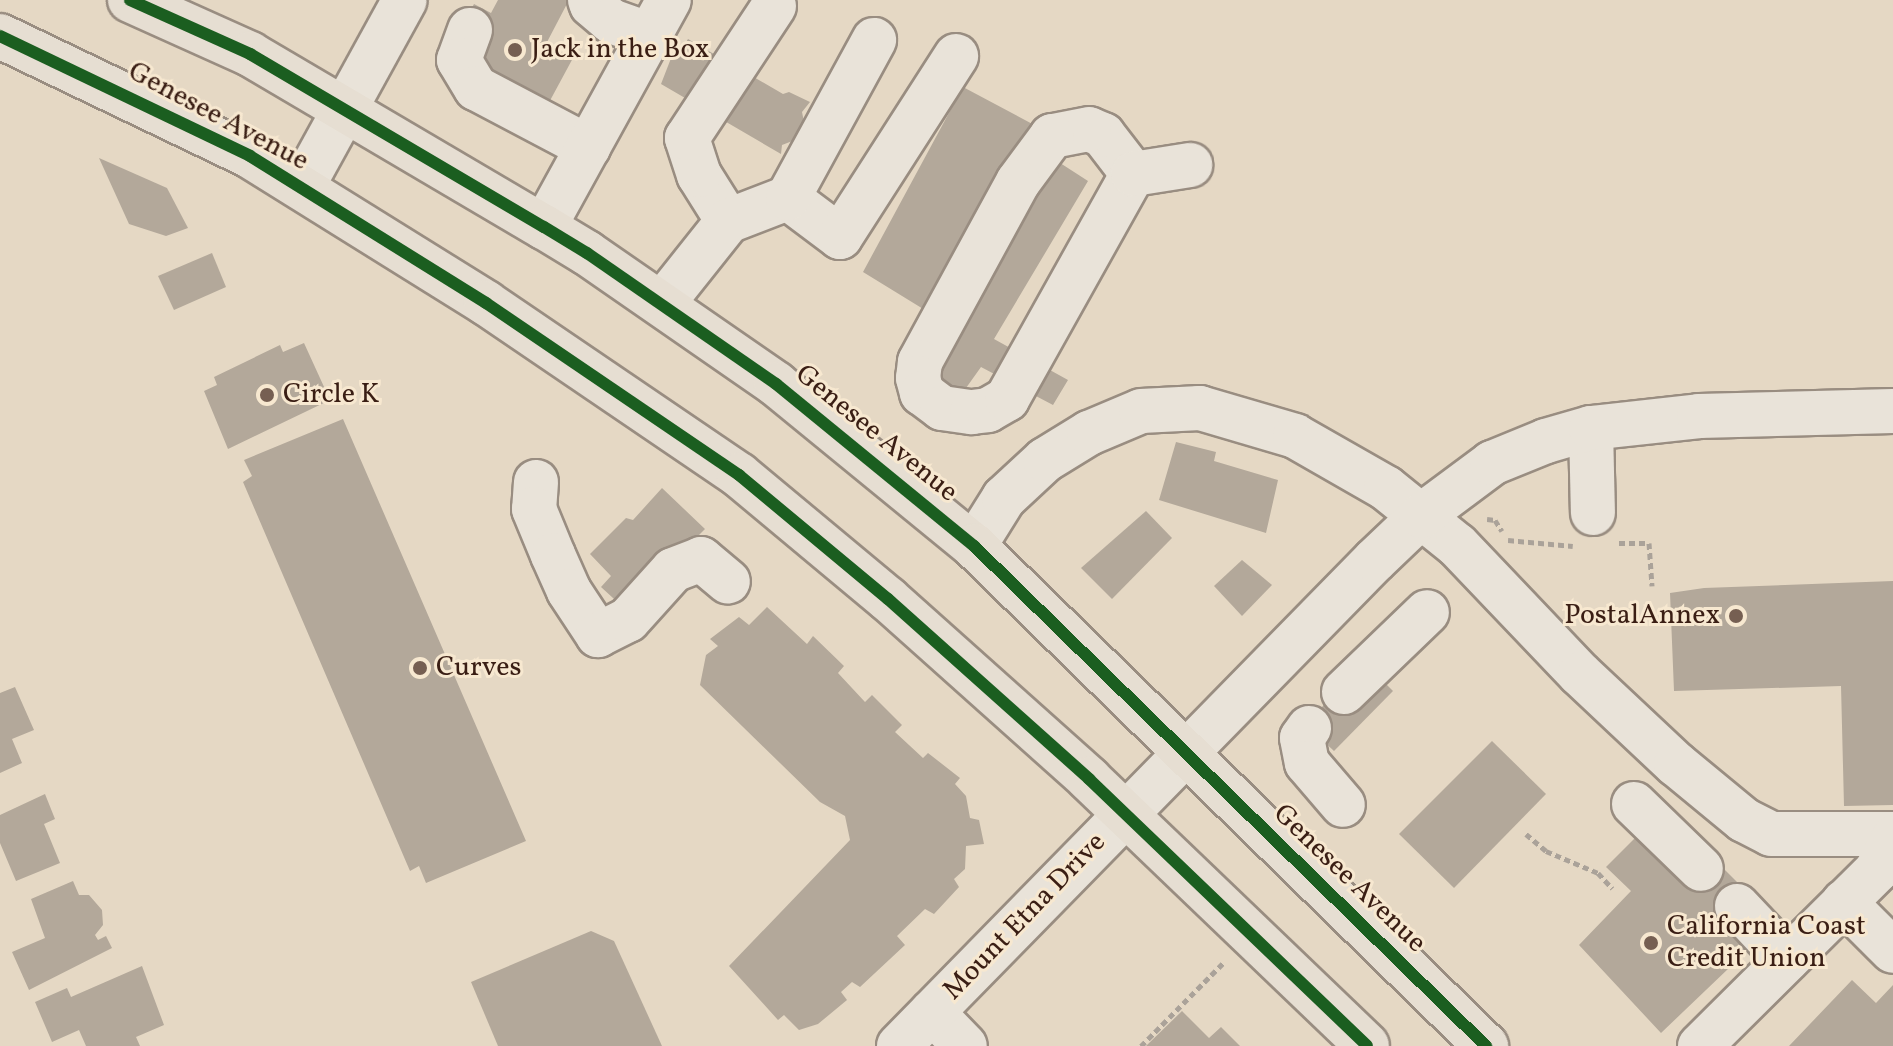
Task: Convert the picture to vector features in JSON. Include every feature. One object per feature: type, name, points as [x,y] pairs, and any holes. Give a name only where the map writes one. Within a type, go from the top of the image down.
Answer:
[{"type":"main road","name":"Genesee Avenue","points":[[130,0],[250,54],[544,227],[776,384],[974,546],[1184,755],[1486,1046]]},
{"type":"main road","name":"Genesee Avenue","points":[[0,36],[250,156],[486,303],[739,475],[888,599],[1126,814],[1367,1046]]},
{"type":"street","points":[[302,187],[405,0]]},
{"type":"street","points":[[590,0],[611,21],[659,17]]},
{"type":"street","points":[[728,221],[699,175],[687,138],[774,6]]},
{"type":"street","points":[[480,13],[459,60],[476,88],[588,147]]},
{"type":"street","points":[[544,227],[659,17]]},
{"type":"street","points":[[662,304],[728,221],[788,198],[874,40]]},
{"type":"street","points":[[788,198],[840,237],[956,56]]},
{"type":"street","points":[[1089,129],[1103,135],[1133,174],[1007,399],[988,410],[972,412],[942,408],[922,393],[918,378],[920,362],[1018,182],[1052,136],[1089,129]]},
{"type":"street","points":[[1133,174],[1190,165]]},
{"type":"street","points":[[974,546],[1004,498],[1045,460],[1089,433],[1141,411],[1200,408],[1295,436],[1386,488],[1457,545],[1591,684],[1744,820],[1771,834],[1893,836],[1877,870],[1700,1046]]},
{"type":"street","name":"Mount Etna Drive","points":[[899,1046],[1421,516],[1492,463],[1546,441],[1591,428],[1699,416],[1893,411]]},
{"type":"street","points":[[1591,428],[1593,513]]},
{"type":"street","points":[[536,482],[534,509],[569,591],[598,635],[628,620],[673,570],[701,559],[728,582]]},
{"type":"street","points":[[1344,692],[1427,612]]},
{"type":"street","points":[[1309,728],[1302,738],[1307,763],[1343,805]]},
{"type":"street","points":[[1634,804],[1701,869]]},
{"type":"street","points":[[1844,902],[1893,951]]},
{"type":"street","points":[[1737,906],[1787,959]]},
{"type":"street","points":[[932,1012],[965,1046]]},
{"type":"path","points":[[1526,834],[1546,851],[1598,873],[1612,888]]},
{"type":"path","points":[[1141,1046],[1224,962]]},
{"type":"building","name":"Jack in the Box","points":[[498,0],[569,0],[546,44],[573,58],[546,108],[485,75],[490,66],[470,56],[462,26],[474,4],[491,13]]},
{"type":"building","points":[[688,39],[783,94],[789,92],[810,102],[802,112],[804,122],[795,140],[782,145],[781,154],[661,84],[675,48],[681,51]]},
{"type":"building","points":[[963,87],[1038,127],[1057,161],[1088,181],[994,339],[1068,380],[1053,405],[981,367],[961,395],[928,374],[933,315],[863,272]]},
{"type":"building","points":[[99,158],[167,188],[188,228],[166,236],[129,224]]},
{"type":"building","points":[[212,253],[226,287],[174,310],[158,276]]},
{"type":"building","name":"Circle K","points":[[304,343],[330,400],[228,449],[204,391],[217,385],[214,377],[280,345],[283,352]]},
{"type":"building","points":[[343,419],[526,841],[426,883],[419,866],[410,871],[243,482],[252,476],[244,460]]},
{"type":"building","points":[[1176,442],[1216,452],[1214,461],[1278,480],[1266,533],[1159,500]]},
{"type":"building","points":[[662,488],[705,529],[625,609],[601,587],[611,576],[590,554],[626,518],[633,520]]},
{"type":"building","points":[[1146,511],[1172,538],[1112,599],[1081,568]]},
{"type":"building","points":[[1242,560],[1272,585],[1242,616],[1214,586]]},
{"type":"building","points":[[1893,581],[1893,805],[1844,806],[1841,686],[1674,691],[1670,593],[1704,588]]},
{"type":"building","points":[[767,607],[807,644],[813,636],[844,666],[838,673],[865,702],[872,695],[902,725],[895,732],[923,758],[928,753],[960,778],[955,784],[966,796],[970,818],[979,820],[984,844],[966,846],[965,869],[954,879],[959,887],[934,914],[925,909],[897,936],[905,945],[860,987],[852,982],[841,992],[847,1000],[818,1024],[799,1030],[784,1015],[778,1020],[729,966],[850,840],[845,816],[820,802],[700,685],[706,655],[718,646],[710,639],[739,617],[749,625]]},
{"type":"building","points":[[1378,676],[1393,691],[1334,751],[1305,724],[1340,689]]},
{"type":"building","points":[[15,687],[34,730],[12,739],[22,763],[0,773],[0,693]]},
{"type":"building","points":[[1492,741],[1546,794],[1454,888],[1399,834]]},
{"type":"building","points":[[45,794],[55,819],[44,824],[60,863],[16,881],[0,843],[0,815]]},
{"type":"building","points":[[1640,833],[1713,858],[1750,895],[1751,947],[1661,1033],[1579,945],[1631,891],[1606,867]]},
{"type":"building","points":[[73,881],[79,895],[89,895],[102,910],[103,925],[95,935],[98,940],[106,936],[112,948],[29,990],[12,952],[45,938],[31,899]]},
{"type":"building","points":[[591,931],[614,941],[662,1046],[498,1046],[471,982]]},
{"type":"building","points":[[142,966],[164,1025],[136,1037],[140,1046],[86,1046],[79,1030],[52,1042],[35,1002],[67,988],[71,997]]},
{"type":"building","points":[[1852,980],[1876,1003],[1893,985],[1893,1046],[1789,1046]]},
{"type":"building","points":[[1182,1011],[1209,1038],[1221,1027],[1240,1046],[1146,1046]]},
{"type":"cycle path","points":[[130,0],[250,54],[544,227],[587,253],[776,384],[974,546],[1486,1046]]},
{"type":"cycle path","points":[[0,36],[250,156],[486,303],[739,475],[888,599],[1089,779],[1367,1046]]},
{"type":"place","name":"Jack in the Box","points":[[515,50]]},
{"type":"place","name":"Circle K","points":[[267,395]]},
{"type":"place","name":"PostalAnnex","points":[[1736,616]]},
{"type":"place","name":"Curves","points":[[420,668]]},
{"type":"place","name":"California Coast Credit Union","points":[[1651,943]]}]
